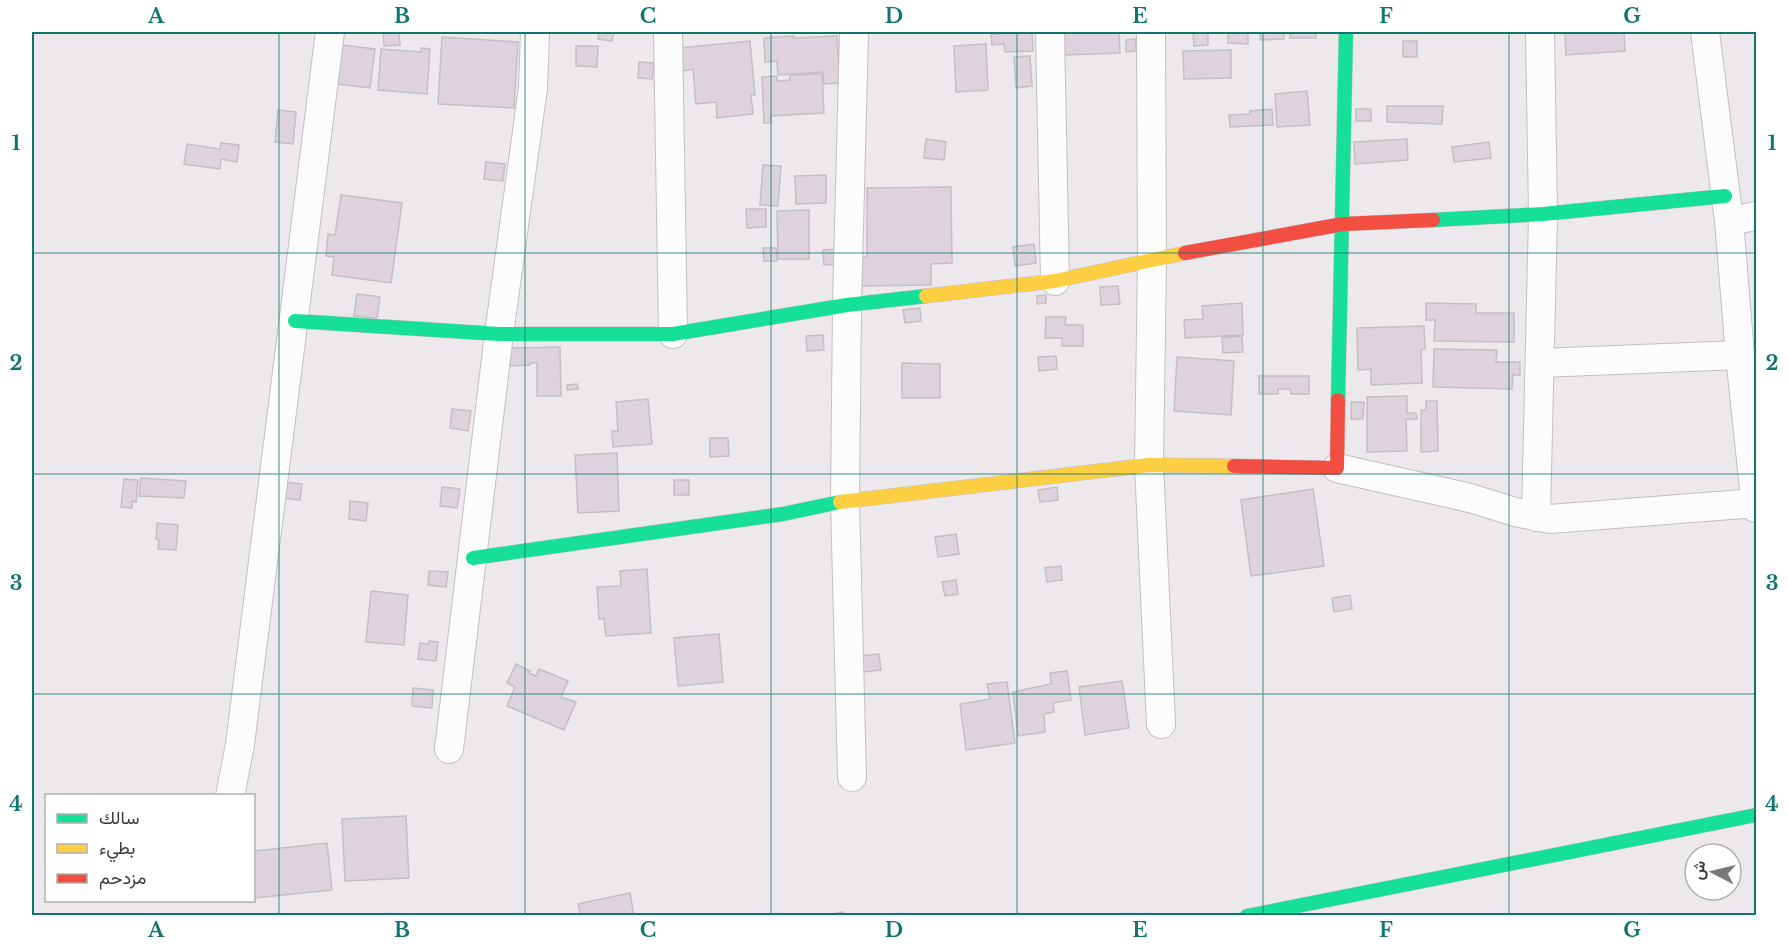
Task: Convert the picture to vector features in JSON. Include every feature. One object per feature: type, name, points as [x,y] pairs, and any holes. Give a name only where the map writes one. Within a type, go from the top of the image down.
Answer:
[{"type":"street","points":[[230,794],[240,744],[330,32]]},
{"type":"street","points":[[449,748],[499,334],[533,88],[535,32]]},
{"type":"street","points":[[668,32],[673,334]]},
{"type":"street","points":[[852,777],[845,501],[854,32]]},
{"type":"street","points":[[1050,32],[1055,281]]},
{"type":"street","points":[[1151,32],[1152,259],[1149,465],[1161,724]]},
{"type":"street","points":[[1337,468],[1346,32]]},
{"type":"street","points":[[1536,517],[1543,214],[1540,32]]},
{"type":"street","points":[[1705,32],[1737,211],[1740,355],[1756,508]]},
{"type":"street","points":[[295,321],[499,334],[673,334],[847,305],[1055,281],[1152,259],[1343,224],[1543,214],[1737,211]]},
{"type":"street","points":[[1540,363],[1740,355]]},
{"type":"street","points":[[473,558],[772,515],[845,501],[1149,465],[1337,468],[1550,519],[1756,503]]},
{"type":"street","points":[[1247,915],[1756,816]]},
{"type":"building","points":[[383,32],[399,32],[400,45],[384,46]]},
{"type":"building","points":[[599,32],[614,32],[612,41],[598,39]]},
{"type":"building","points":[[1001,32],[1032,32],[1033,51],[1005,52],[1004,44],[992,45],[991,34],[1001,34]]},
{"type":"building","points":[[1063,32],[1119,32],[1120,53],[1065,55]]},
{"type":"building","points":[[1193,32],[1208,32],[1208,45],[1194,46]]},
{"type":"building","points":[[1228,32],[1248,32],[1248,44],[1228,43]]},
{"type":"building","points":[[1260,32],[1284,32],[1284,39],[1260,40]]},
{"type":"building","points":[[1290,32],[1316,32],[1316,38],[1290,38]]},
{"type":"building","points":[[1565,32],[1624,32],[1625,51],[1566,55]]},
{"type":"building","points":[[794,36],[794,38],[837,36],[840,83],[824,84],[823,72],[778,75],[777,61],[765,62],[764,38]]},
{"type":"building","points":[[442,37],[518,42],[514,108],[438,104]]},
{"type":"building","points":[[1136,39],[1136,51],[1126,52],[1126,40]]},
{"type":"building","points":[[750,41],[755,95],[751,95],[753,114],[717,118],[716,102],[696,104],[693,69],[682,71],[680,48]]},
{"type":"building","points":[[1403,41],[1417,41],[1417,57],[1403,57]]},
{"type":"building","points":[[986,44],[988,90],[956,92],[954,46]]},
{"type":"building","points":[[342,45],[375,49],[370,88],[338,84]]},
{"type":"building","points":[[576,46],[598,46],[597,67],[576,66]]},
{"type":"building","points":[[421,48],[430,49],[427,94],[378,90],[381,49],[421,52]]},
{"type":"building","points":[[1231,50],[1231,78],[1184,79],[1183,51]]},
{"type":"building","points":[[1030,56],[1032,86],[1016,88],[1014,57]]},
{"type":"building","points":[[639,62],[654,63],[652,79],[638,78]]},
{"type":"building","points":[[822,74],[824,113],[771,116],[771,123],[764,123],[762,77],[777,76],[777,81],[790,80],[790,75]]},
{"type":"building","points":[[1307,91],[1310,125],[1277,127],[1275,94]]},
{"type":"building","points":[[1387,106],[1443,106],[1442,124],[1387,122]]},
{"type":"building","points":[[1272,109],[1273,125],[1230,127],[1229,115],[1250,114],[1250,111]]},
{"type":"building","points":[[1356,109],[1371,109],[1371,121],[1356,121]]},
{"type":"building","points":[[278,110],[296,112],[293,144],[275,142]]},
{"type":"building","points":[[926,139],[946,142],[944,160],[924,158]]},
{"type":"building","points":[[1407,139],[1408,160],[1355,164],[1354,142]]},
{"type":"building","points":[[1489,142],[1491,158],[1454,162],[1452,147]]},
{"type":"building","points":[[221,143],[239,145],[237,162],[221,159],[220,169],[184,164],[187,144],[220,149]]},
{"type":"building","points":[[486,162],[505,164],[503,181],[484,179]]},
{"type":"building","points":[[763,165],[781,166],[778,206],[760,205]]},
{"type":"building","points":[[826,175],[826,203],[796,204],[795,176]]},
{"type":"building","points":[[951,187],[952,263],[931,264],[931,285],[860,286],[859,257],[867,257],[867,188]]},
{"type":"building","points":[[341,195],[402,203],[391,283],[332,275],[334,257],[326,256],[328,234],[335,235]]},
{"type":"building","points":[[746,209],[766,209],[766,227],[747,228]]},
{"type":"building","points":[[809,210],[809,259],[778,259],[777,211]]},
{"type":"building","points":[[1034,244],[1036,263],[1015,266],[1013,247]]},
{"type":"building","points":[[763,248],[777,248],[777,261],[764,261]]},
{"type":"building","points":[[837,249],[838,264],[824,265],[823,250]]},
{"type":"building","points":[[1118,286],[1120,304],[1101,305],[1100,287]]},
{"type":"building","points":[[357,294],[380,297],[377,318],[354,316]]},
{"type":"building","points":[[1046,295],[1046,303],[1037,304],[1037,296]]},
{"type":"building","points":[[1242,303],[1243,335],[1185,338],[1184,320],[1203,319],[1202,306]]},
{"type":"building","points":[[1426,303],[1476,304],[1476,313],[1514,313],[1514,342],[1434,341],[1435,320],[1426,320]]},
{"type":"building","points":[[920,308],[921,321],[905,323],[903,310]]},
{"type":"building","points":[[1046,317],[1066,317],[1065,325],[1083,325],[1083,346],[1062,346],[1062,338],[1045,338]]},
{"type":"building","points":[[1424,326],[1425,349],[1421,350],[1422,383],[1371,385],[1371,369],[1358,370],[1357,328]]},
{"type":"building","points":[[823,335],[824,350],[807,351],[806,336]]},
{"type":"building","points":[[1242,336],[1243,352],[1223,353],[1222,338]]},
{"type":"building","points":[[560,347],[561,396],[537,396],[537,363],[510,366],[510,348]]},
{"type":"building","points":[[1434,349],[1497,350],[1496,362],[1520,362],[1520,375],[1513,375],[1512,389],[1433,387]]},
{"type":"building","points":[[1056,356],[1057,369],[1039,371],[1038,357]]},
{"type":"building","points":[[1177,357],[1234,361],[1231,415],[1174,411]]},
{"type":"building","points":[[902,363],[940,364],[940,398],[902,398]]},
{"type":"building","points":[[1259,376],[1309,376],[1309,394],[1291,394],[1290,389],[1278,389],[1278,394],[1259,394]]},
{"type":"building","points":[[577,384],[578,389],[567,390],[567,385]]},
{"type":"building","points":[[1407,396],[1407,413],[1416,413],[1417,419],[1406,419],[1407,451],[1367,452],[1367,397]]},
{"type":"building","points":[[648,399],[652,444],[613,447],[612,431],[618,431],[616,402]]},
{"type":"building","points":[[1426,401],[1437,401],[1438,451],[1421,452],[1421,410],[1426,410]]},
{"type":"building","points":[[1351,402],[1364,402],[1363,419],[1351,419]]},
{"type":"building","points":[[452,409],[471,411],[468,431],[450,428]]},
{"type":"building","points":[[710,438],[728,438],[729,456],[710,457]]},
{"type":"building","points":[[617,453],[619,511],[578,513],[575,455]]},
{"type":"building","points":[[141,478],[186,481],[184,498],[139,496]]},
{"type":"building","points":[[124,479],[138,480],[136,502],[132,501],[132,508],[121,507]]},
{"type":"building","points":[[674,480],[689,480],[689,495],[674,495]]},
{"type":"building","points":[[284,482],[302,484],[300,500],[283,498]]},
{"type":"building","points":[[442,487],[460,489],[457,508],[440,506]]},
{"type":"building","points":[[1057,487],[1058,500],[1040,502],[1038,490]]},
{"type":"building","points":[[1313,489],[1324,566],[1251,576],[1241,500]]},
{"type":"building","points":[[350,501],[368,503],[366,521],[349,519]]},
{"type":"building","points":[[157,523],[178,525],[176,550],[158,549]]},
{"type":"building","points":[[956,534],[959,554],[938,557],[935,537]]},
{"type":"building","points":[[1061,566],[1062,580],[1047,582],[1045,568]]},
{"type":"building","points":[[647,569],[651,633],[606,636],[604,619],[599,619],[597,587],[621,586],[620,571]]},
{"type":"building","points":[[429,571],[448,572],[446,587],[428,585]]},
{"type":"building","points":[[956,580],[958,594],[945,596],[942,582]]},
{"type":"building","points":[[371,591],[408,595],[404,645],[366,642]]},
{"type":"building","points":[[1350,595],[1352,609],[1334,612],[1332,598]]},
{"type":"building","points":[[719,634],[723,682],[678,686],[674,638]]},
{"type":"building","points":[[429,641],[438,642],[436,661],[418,659],[420,643],[429,644]]},
{"type":"building","points":[[879,654],[881,670],[863,672],[861,656]]},
{"type":"building","points":[[516,664],[536,676],[539,669],[568,681],[561,697],[576,702],[564,730],[507,706],[515,687],[507,683]]},
{"type":"building","points":[[1067,671],[1071,700],[1053,703],[1054,712],[1044,714],[1045,732],[1018,736],[1013,692],[1051,684],[1050,673]]},
{"type":"building","points":[[1122,681],[1129,728],[1085,735],[1079,687]]},
{"type":"building","points":[[1007,682],[1015,743],[966,750],[960,704],[990,699],[987,684]]},
{"type":"building","points":[[413,688],[433,690],[432,708],[412,706]]},
{"type":"building","points":[[406,816],[409,878],[345,881],[342,819]]},
{"type":"building","points":[[327,843],[332,890],[255,898],[255,851]]},
{"type":"building","points":[[630,893],[634,916],[581,916],[578,904]]},
{"type":"building","points":[[843,912],[844,916],[823,916]]},
{"type":"traffic: fast","points":[[1338,400],[1346,32]]},
{"type":"traffic: fast","points":[[1433,220],[1543,214],[1725,196]]},
{"type":"traffic: fast","points":[[295,321],[499,334],[673,334],[847,305],[926,296]]},
{"type":"traffic: fast","points":[[473,558],[783,514],[840,502]]},
{"type":"traffic: fast","points":[[1247,916],[1756,815]]},
{"type":"traffic: slow","points":[[926,296],[1055,281],[1185,253]]},
{"type":"traffic: slow","points":[[840,502],[1149,465],[1234,466]]},
{"type":"traffic: jam","points":[[1185,253],[1343,224],[1433,220]]},
{"type":"traffic: jam","points":[[1234,466],[1337,468],[1338,400]]}]
